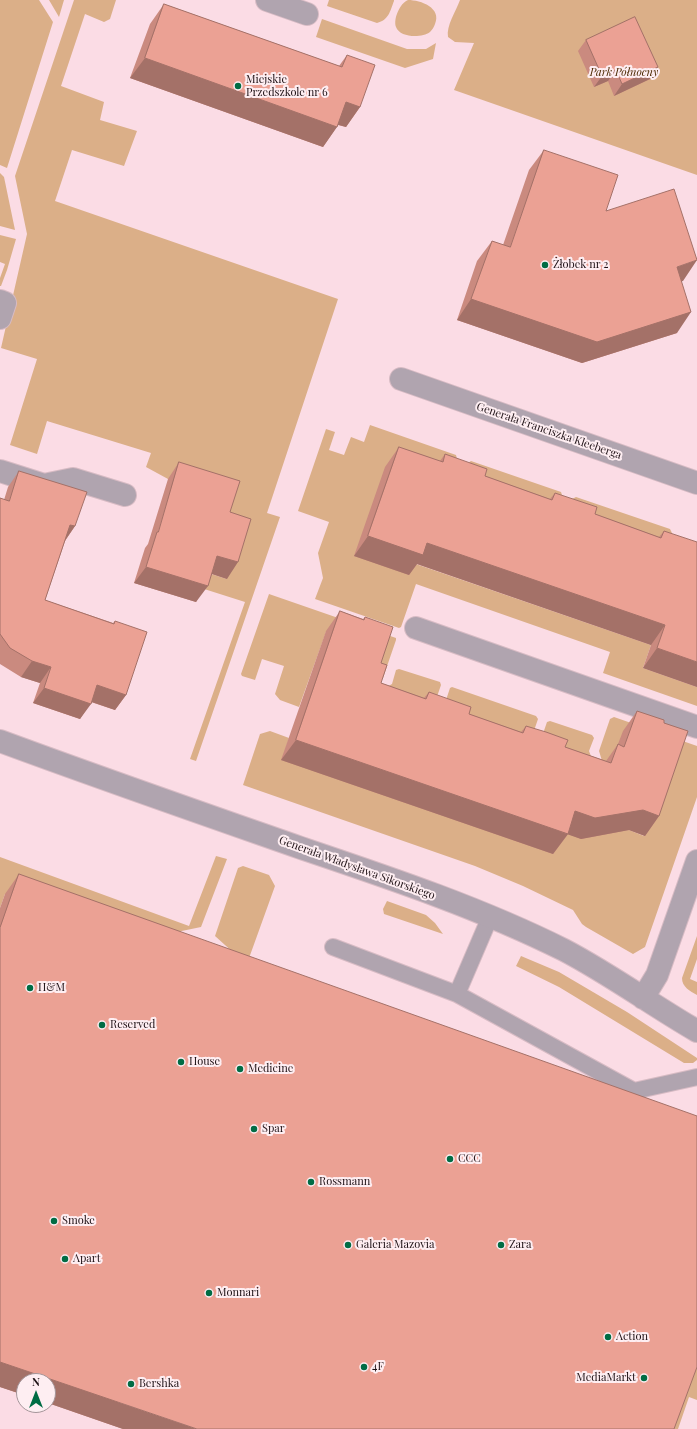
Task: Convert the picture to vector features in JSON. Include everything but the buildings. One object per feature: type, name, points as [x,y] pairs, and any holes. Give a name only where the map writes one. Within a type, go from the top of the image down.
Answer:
[{"type":"street","points":[[267,0],[307,14]]},
{"type":"street","points":[[0,301],[5,303],[0,318]]},
{"type":"street","name":"Generała Franciszka Kleeberga","points":[[401,379],[697,483]]},
{"type":"street","points":[[0,471],[44,485],[73,479],[125,495]]},
{"type":"street","points":[[416,628],[697,727]]},
{"type":"street","name":"Generała Władysława Sikorskiego","points":[[0,741],[373,873],[490,917],[564,951],[697,1031]]},
{"type":"street","points":[[643,998],[657,975],[697,861]]},
{"type":"lane","points":[[458,994],[490,917]]},
{"type":"lane","points":[[333,947],[458,994],[634,1091],[697,1077]]},
{"type":"green space","points":[[0,0],[39,0],[53,22],[7,168],[0,165]]},
{"type":"green space","points":[[49,0],[64,0],[59,17]]},
{"type":"green space","points":[[74,0],[116,0],[110,19],[104,22],[85,14],[61,86],[104,102],[100,120],[137,131],[124,166],[72,150],[55,201],[338,299],[267,513],[280,517],[196,761],[190,759],[245,602],[201,588],[205,572],[227,579],[219,529],[228,497],[168,479],[146,467],[151,453],[47,421],[37,454],[10,445],[37,359],[1,348],[27,234],[15,176]]},
{"type":"green space","points":[[329,0],[394,1],[387,17],[381,22],[377,23],[327,6]]},
{"type":"green space","points":[[408,0],[424,3],[433,9],[436,14],[436,18],[434,26],[430,32],[412,36],[398,31],[395,24],[396,16],[402,4]]},
{"type":"green space","name":"Park Północny","points":[[460,0],[697,0],[697,175],[454,90],[474,43],[455,42],[448,37],[448,28]]},
{"type":"green space","points":[[322,19],[407,49],[426,49],[436,43],[433,59],[405,68],[316,37]]},
{"type":"green space","points":[[0,173],[4,177],[15,230],[0,226]]},
{"type":"green space","points":[[0,235],[16,239],[1,286],[0,278],[5,264],[0,262]]},
{"type":"green space","points":[[370,425],[456,455],[457,459],[413,563],[651,645],[643,668],[697,687],[697,706],[603,673],[610,652],[416,584],[401,627],[399,628],[315,599],[323,578],[318,553],[329,522],[298,511],[326,429],[335,432],[329,450],[344,455],[351,437],[364,442]]},
{"type":"green space","points":[[471,461],[561,492],[562,495],[554,518],[538,520],[468,463]]},
{"type":"green space","points":[[576,497],[670,529],[672,533],[664,556],[647,558],[572,499]]},
{"type":"green space","points":[[269,594],[396,638],[383,678],[373,685],[326,632],[299,707],[280,700],[275,694],[284,666],[262,659],[255,680],[242,676],[241,674]]},
{"type":"green space","points":[[399,669],[440,682],[441,685],[430,717],[381,690],[392,684],[396,670]]},
{"type":"green space","points":[[452,687],[536,716],[538,719],[527,751],[439,721],[450,688]]},
{"type":"green space","points":[[614,717],[697,746],[697,797],[645,947],[633,954],[586,927],[582,924],[573,910],[523,886],[475,866],[243,785],[260,734],[270,731],[289,738],[282,760],[561,832],[629,830],[644,836],[610,767],[603,764],[599,751],[610,719]]},
{"type":"green space","points":[[550,721],[592,735],[594,738],[589,751],[594,764],[536,754],[547,722]]},
{"type":"green space","points":[[216,856],[227,859],[201,927],[172,933],[5,894],[0,908],[0,857],[189,926]]},
{"type":"green space","points":[[243,866],[269,875],[275,886],[244,972],[235,954],[215,936],[238,868]]},
{"type":"green space","points":[[387,901],[426,915],[435,923],[443,934],[384,914],[383,909]]},
{"type":"green space","points":[[697,936],[697,959],[690,979],[697,982],[697,995],[683,984],[682,978]]},
{"type":"green space","points":[[521,956],[559,972],[627,1012],[697,1058],[697,1060],[693,1063],[684,1063],[559,987],[516,966]]},
{"type":"green space","points":[[697,1353],[697,1400],[689,1397],[678,1429],[668,1429]]},
{"type":"place","name":"Miejskie Przedszkole nr 6","points":[[238,86]]},
{"type":"place","name":"Żłobek nr 2","points":[[545,265]]},
{"type":"place","name":"H&M","points":[[30,988]]},
{"type":"place","name":"Reserved","points":[[102,1025]]},
{"type":"place","name":"House","points":[[181,1062]]},
{"type":"place","name":"Medicine","points":[[240,1069]]},
{"type":"place","name":"Spar","points":[[254,1129]]},
{"type":"place","name":"CCC","points":[[450,1159]]},
{"type":"place","name":"Rossmann","points":[[311,1182]]},
{"type":"place","name":"Smoke","points":[[54,1221]]},
{"type":"place","name":"Galeria Mazovia","points":[[348,1245]]},
{"type":"place","name":"Zara","points":[[501,1245]]},
{"type":"place","name":"Apart","points":[[65,1259]]},
{"type":"place","name":"Monnari","points":[[209,1293]]},
{"type":"place","name":"Action","points":[[608,1337]]},
{"type":"place","name":"4F","points":[[364,1367]]},
{"type":"place","name":"MediaMarkt","points":[[644,1378]]},
{"type":"place","name":"Bershka","points":[[131,1384]]}]
